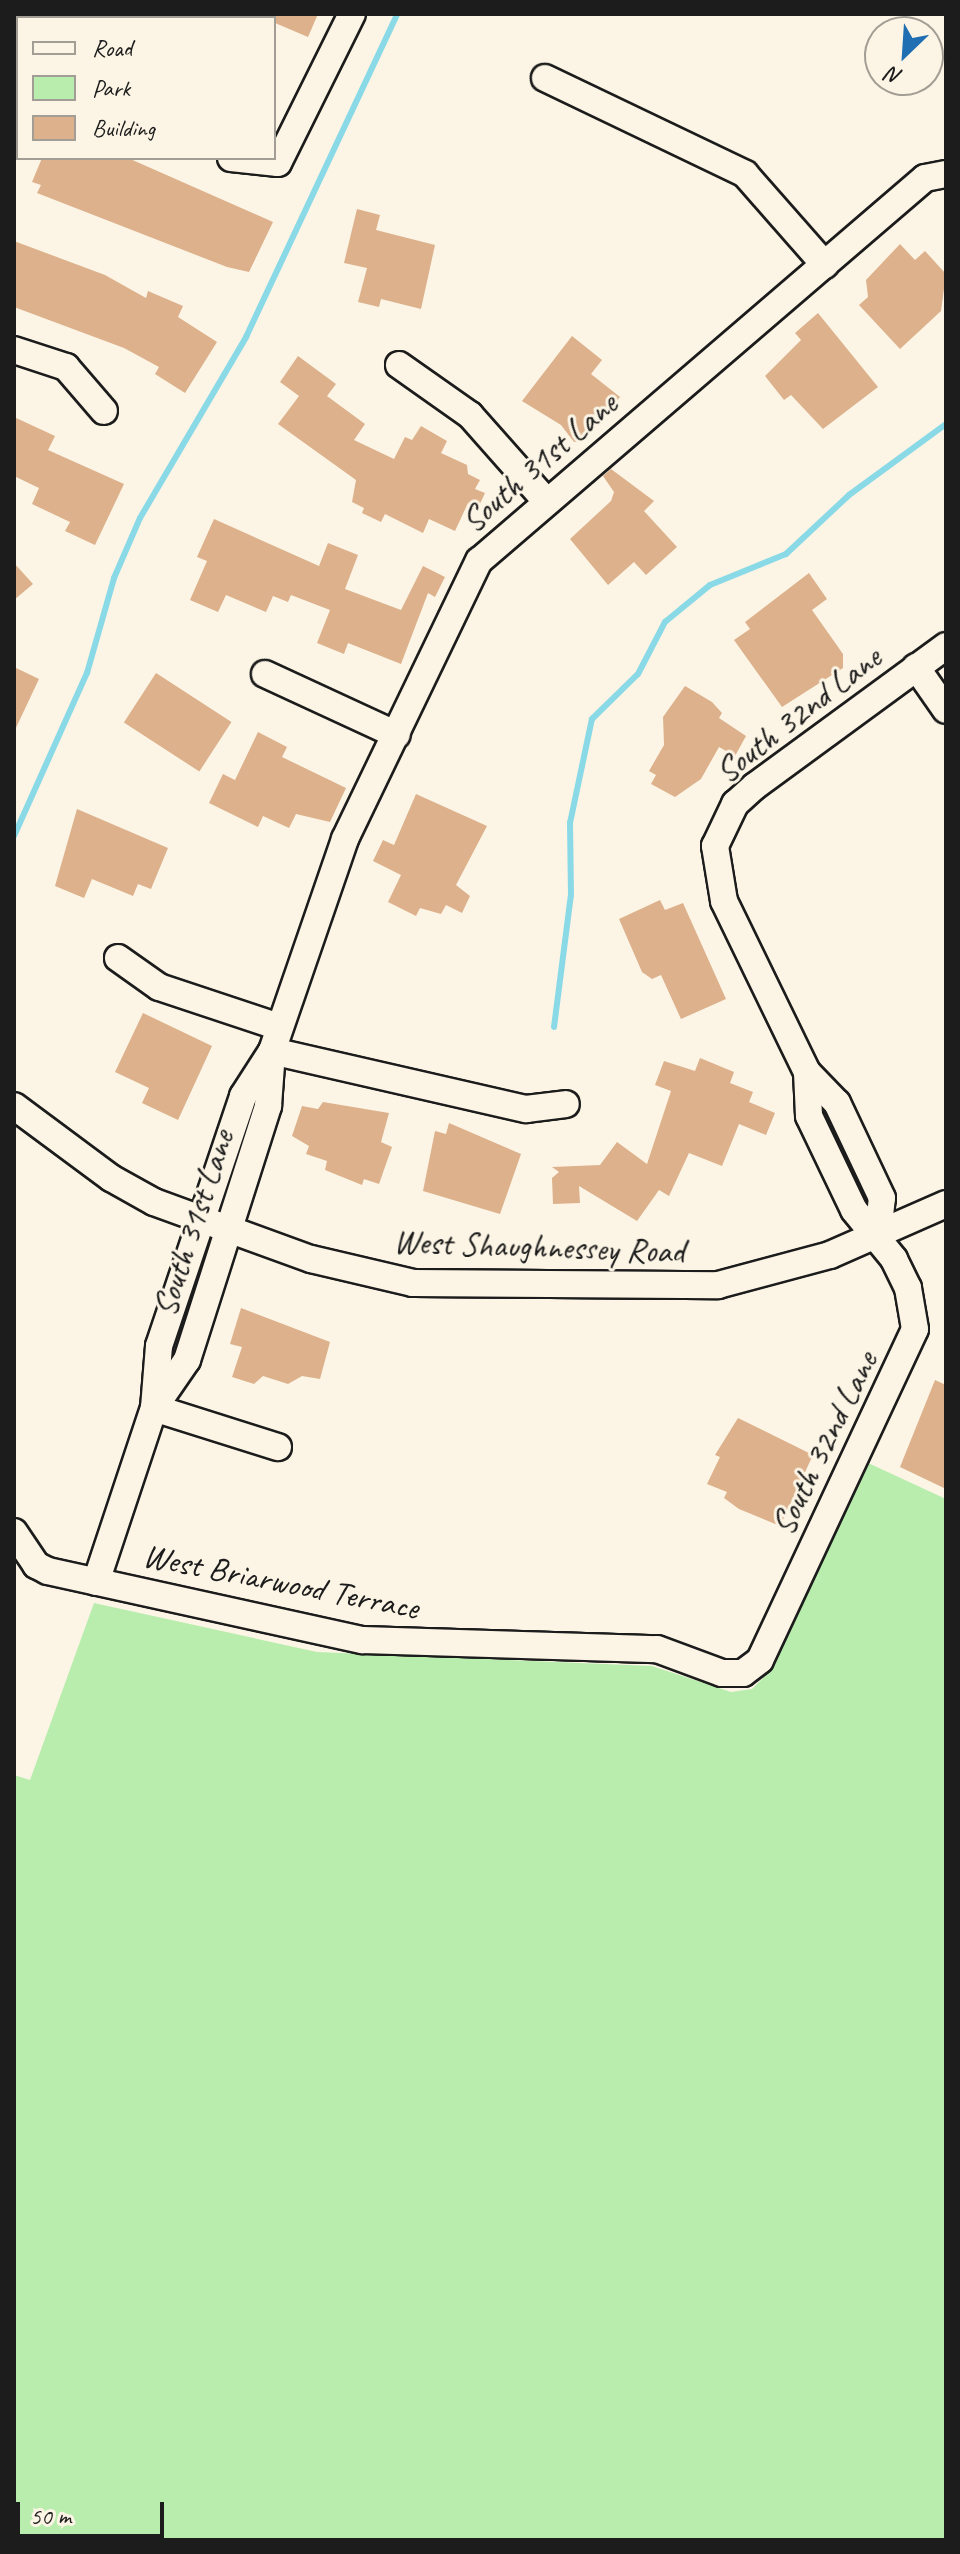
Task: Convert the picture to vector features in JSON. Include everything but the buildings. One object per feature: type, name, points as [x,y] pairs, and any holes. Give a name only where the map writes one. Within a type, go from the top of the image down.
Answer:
[{"type":"street","points":[[250,160],[278,163],[352,14]]},
{"type":"street","points":[[545,78],[745,174],[825,265]]},
{"type":"street","name":"South 31st Lane","points":[[96,1582],[154,1408],[159,1346],[243,1096],[276,1039],[345,839],[479,561],[925,178],[946,174]]},
{"type":"street","points":[[14,350],[66,367],[104,411]]},
{"type":"street","points":[[399,365],[470,415],[546,501]]},
{"type":"street","name":"South 32nd Lane","points":[[878,1235],[882,1198],[837,1103],[807,1072],[724,901],[715,846],[745,795],[946,646]]},
{"type":"street","points":[[916,667],[946,710]]},
{"type":"street","points":[[265,674],[397,735]]},
{"type":"street","points":[[118,958],[159,987],[276,1039],[526,1109],[566,1104]]},
{"type":"street","name":"South 31st Lane","points":[[154,1408],[187,1360],[268,1106],[276,1039]]},
{"type":"street","name":"South 32nd Lane","points":[[743,1673],[760,1660],[912,1342],[915,1313],[908,1288],[878,1235],[854,1210],[826,1157],[809,1116],[807,1072]]},
{"type":"street","name":"West Shaughnessey Road","points":[[14,1106],[111,1178],[201,1220],[413,1283],[674,1289],[755,1279],[878,1235],[946,1204]]},
{"type":"street","points":[[228,1140],[254,1149]]},
{"type":"street","points":[[826,1157],[856,1141]]},
{"type":"street","points":[[171,1309],[200,1319]]},
{"type":"street","points":[[154,1408],[278,1447]]},
{"type":"street","name":"West Briarwood Terrace","points":[[14,1532],[36,1565],[96,1582],[391,1644],[657,1649],[722,1673],[743,1673]]},
{"type":"green space","points":[[866,1462],[946,1499],[946,2540],[14,2540],[14,1775],[30,1780],[94,1603],[317,1652],[652,1666],[731,1692],[752,1689],[772,1669]]},
{"type":"waterway","points":[[14,836],[87,673],[114,578],[140,518],[246,337],[397,14]]},
{"type":"waterway","points":[[554,1027],[571,895],[570,823],[592,719],[638,674],[665,622],[710,585],[786,554],[849,495],[946,424]]}]
